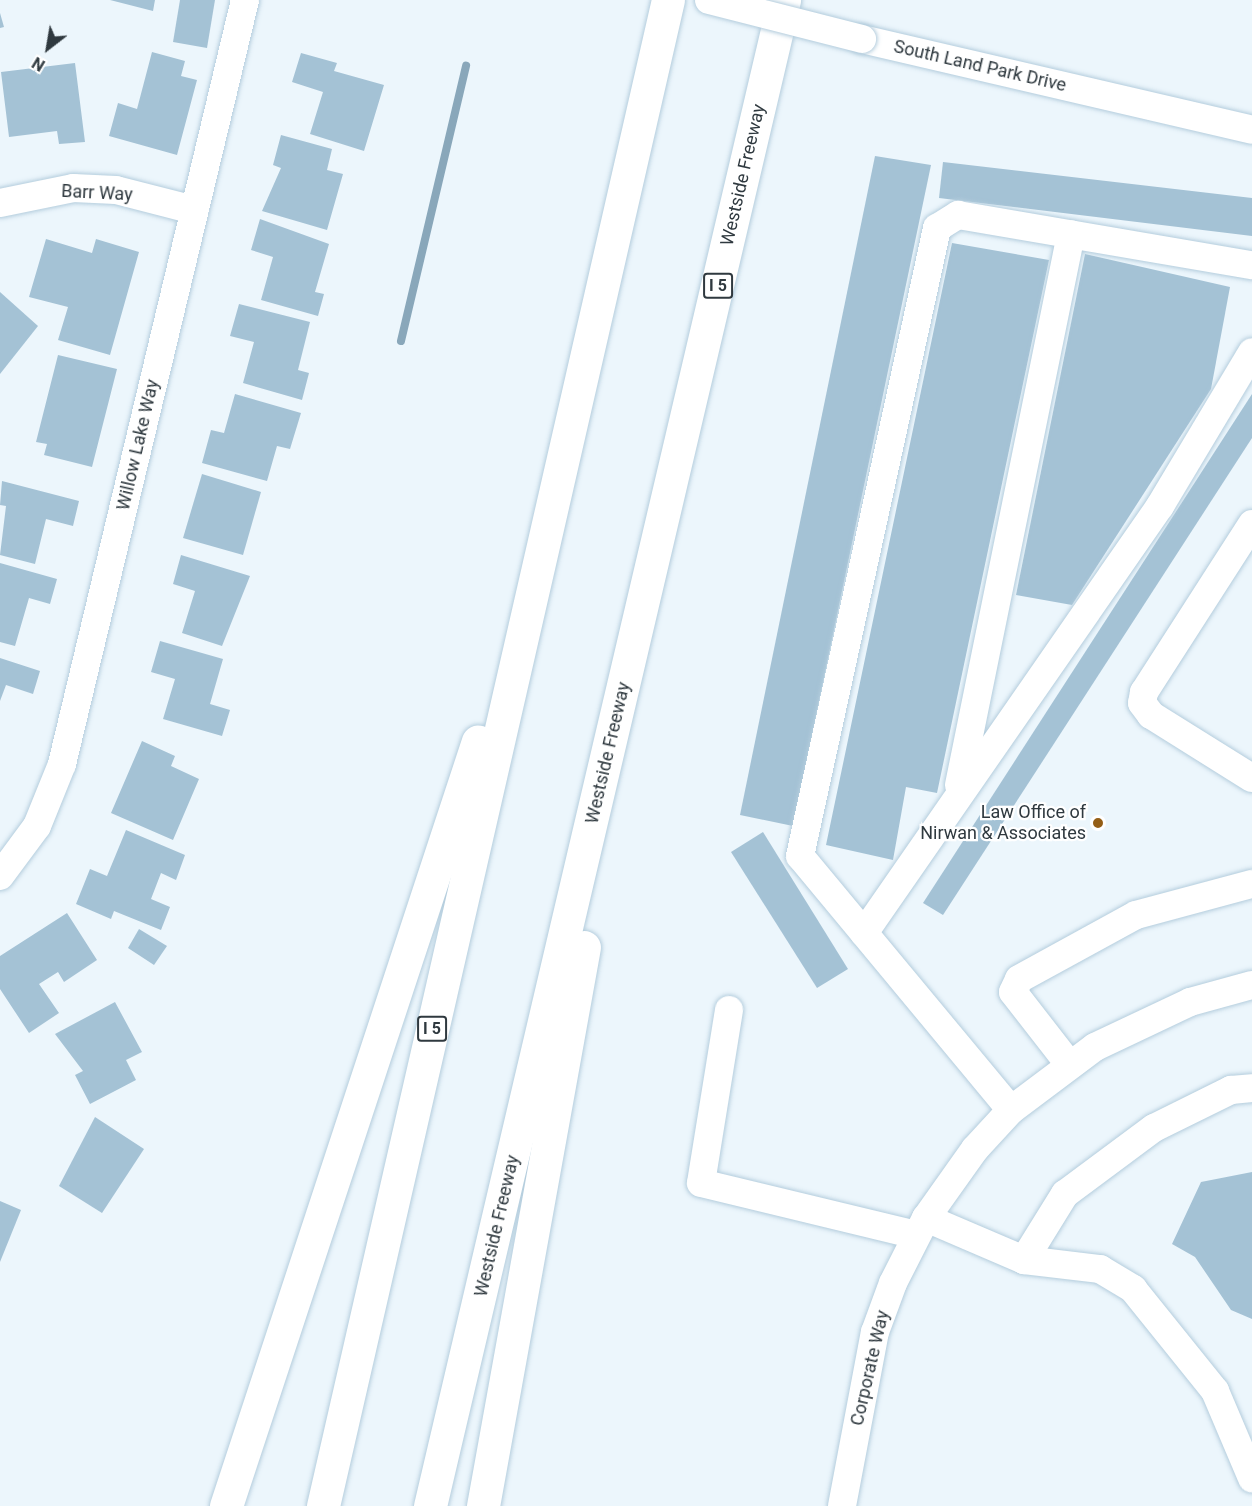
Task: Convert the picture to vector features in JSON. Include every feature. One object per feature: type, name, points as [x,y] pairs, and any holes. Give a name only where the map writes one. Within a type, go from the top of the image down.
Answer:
[{"type":"highway","name":"I 5","points":[[323,1506],[668,0]]},
{"type":"highway","name":"Westside Freeway","points":[[430,1506],[784,0]]},
{"type":"highway","points":[[226,1506],[540,552]]},
{"type":"highway","points":[[483,1506],[651,571]]},
{"type":"highway","points":[[230,1506],[242,1455]]},
{"type":"street","name":"Willow Lake Way","points":[[0,876],[37,826],[62,764],[245,0]]},
{"type":"street","name":"South Land Park Drive","points":[[709,0],[862,39],[1252,130]]},
{"type":"street","name":"Barr Way","points":[[0,203],[73,188],[116,190],[194,210]]},
{"type":"street","points":[[1011,1110],[800,856],[937,228],[958,215],[1252,265]]},
{"type":"street","points":[[957,798],[1071,234]]},
{"type":"street","points":[[864,933],[1160,506],[1252,352]]},
{"type":"street","points":[[1252,524],[1144,692],[1142,703],[1150,715],[1252,778]]},
{"type":"street","points":[[1070,1064],[1013,992],[1019,979],[1136,915],[1252,884]]},
{"type":"street","name":"Corporate Way","points":[[842,1506],[875,1332],[921,1227],[975,1149],[1011,1110],[1070,1064],[1141,1022],[1252,986]]},
{"type":"street","points":[[729,1010],[701,1183],[921,1227],[1024,1260],[1100,1269],[1133,1289],[1215,1391],[1252,1478]]},
{"type":"street","points":[[1024,1260],[1065,1194],[1154,1128],[1231,1090],[1252,1088]]},
{"type":"building","points":[[110,0],[155,0],[153,11]]},
{"type":"building","points":[[180,0],[215,0],[207,48],[173,42]]},
{"type":"building","points":[[0,13],[4,27],[0,28]]},
{"type":"building","points":[[152,52],[185,61],[181,76],[197,80],[177,155],[109,136],[118,103],[137,109]]},
{"type":"building","points":[[301,53],[337,63],[334,71],[384,85],[364,151],[310,134],[323,92],[292,82]]},
{"type":"building","points":[[75,63],[85,142],[59,144],[57,131],[9,137],[1,72]]},
{"type":"building","points":[[281,135],[332,149],[327,170],[343,174],[327,230],[262,211],[281,168],[273,165]]},
{"type":"building","points":[[875,156],[931,165],[793,826],[740,815]]},
{"type":"building","points":[[943,162],[1252,198],[1252,236],[939,198]]},
{"type":"building","points":[[260,219],[329,244],[315,292],[324,294],[318,316],[261,300],[273,257],[251,250]]},
{"type":"building","points":[[46,239],[92,253],[96,239],[139,252],[110,355],[58,340],[68,307],[29,297]]},
{"type":"building","points":[[952,243],[1049,260],[937,793],[906,787],[893,860],[826,845]]},
{"type":"building","points":[[1085,254],[1230,287],[1211,389],[1072,605],[1016,595]]},
{"type":"building","points":[[0,292],[38,326],[0,374]]},
{"type":"building","points":[[239,304],[310,322],[298,370],[309,373],[302,400],[243,383],[254,342],[230,336]]},
{"type":"building","points":[[58,355],[117,369],[92,467],[44,455],[47,444],[36,442]]},
{"type":"building","points":[[235,394],[301,413],[290,449],[277,446],[267,481],[202,463],[211,430],[224,433]]},
{"type":"building","points":[[1252,394],[1252,438],[943,915],[923,903]]},
{"type":"building","points":[[202,474],[261,492],[243,555],[183,538]]},
{"type":"building","points":[[2,481],[79,501],[73,526],[46,519],[35,564],[0,555],[6,506],[0,505]]},
{"type":"building","points":[[181,555],[250,576],[222,646],[182,633],[195,591],[173,584]]},
{"type":"building","points":[[0,563],[57,579],[50,604],[29,598],[15,646],[0,642]]},
{"type":"building","points":[[160,641],[223,659],[210,704],[230,710],[222,736],[163,719],[175,679],[151,672]]},
{"type":"building","points":[[0,658],[40,671],[33,694],[6,685],[0,701]]},
{"type":"building","points":[[142,741],[175,756],[171,766],[199,779],[173,840],[111,813]]},
{"type":"building","points":[[126,830],[185,855],[176,880],[161,873],[151,899],[170,907],[161,930],[114,911],[111,919],[76,904],[90,869],[107,876]]},
{"type":"building","points":[[763,832],[848,969],[817,988],[731,852]]},
{"type":"building","points":[[67,913],[97,960],[64,982],[58,972],[39,984],[59,1013],[29,1033],[0,989],[0,956]]},
{"type":"building","points":[[139,929],[167,946],[154,965],[128,948]]},
{"type":"building","points":[[115,1002],[142,1052],[126,1060],[136,1080],[90,1104],[75,1075],[83,1071],[55,1034]]},
{"type":"building","points":[[95,1117],[144,1149],[102,1213],[59,1186]]},
{"type":"building","points":[[1252,1172],[1252,1319],[1231,1310],[1195,1257],[1172,1244],[1201,1182]]},
{"type":"building","points":[[0,1201],[21,1210],[0,1262]]},
{"type":"waterway","points":[[401,341],[466,66]]},
{"type":"place","name":"Law Office of Nirwan & Associates","points":[[1098,823]]}]
